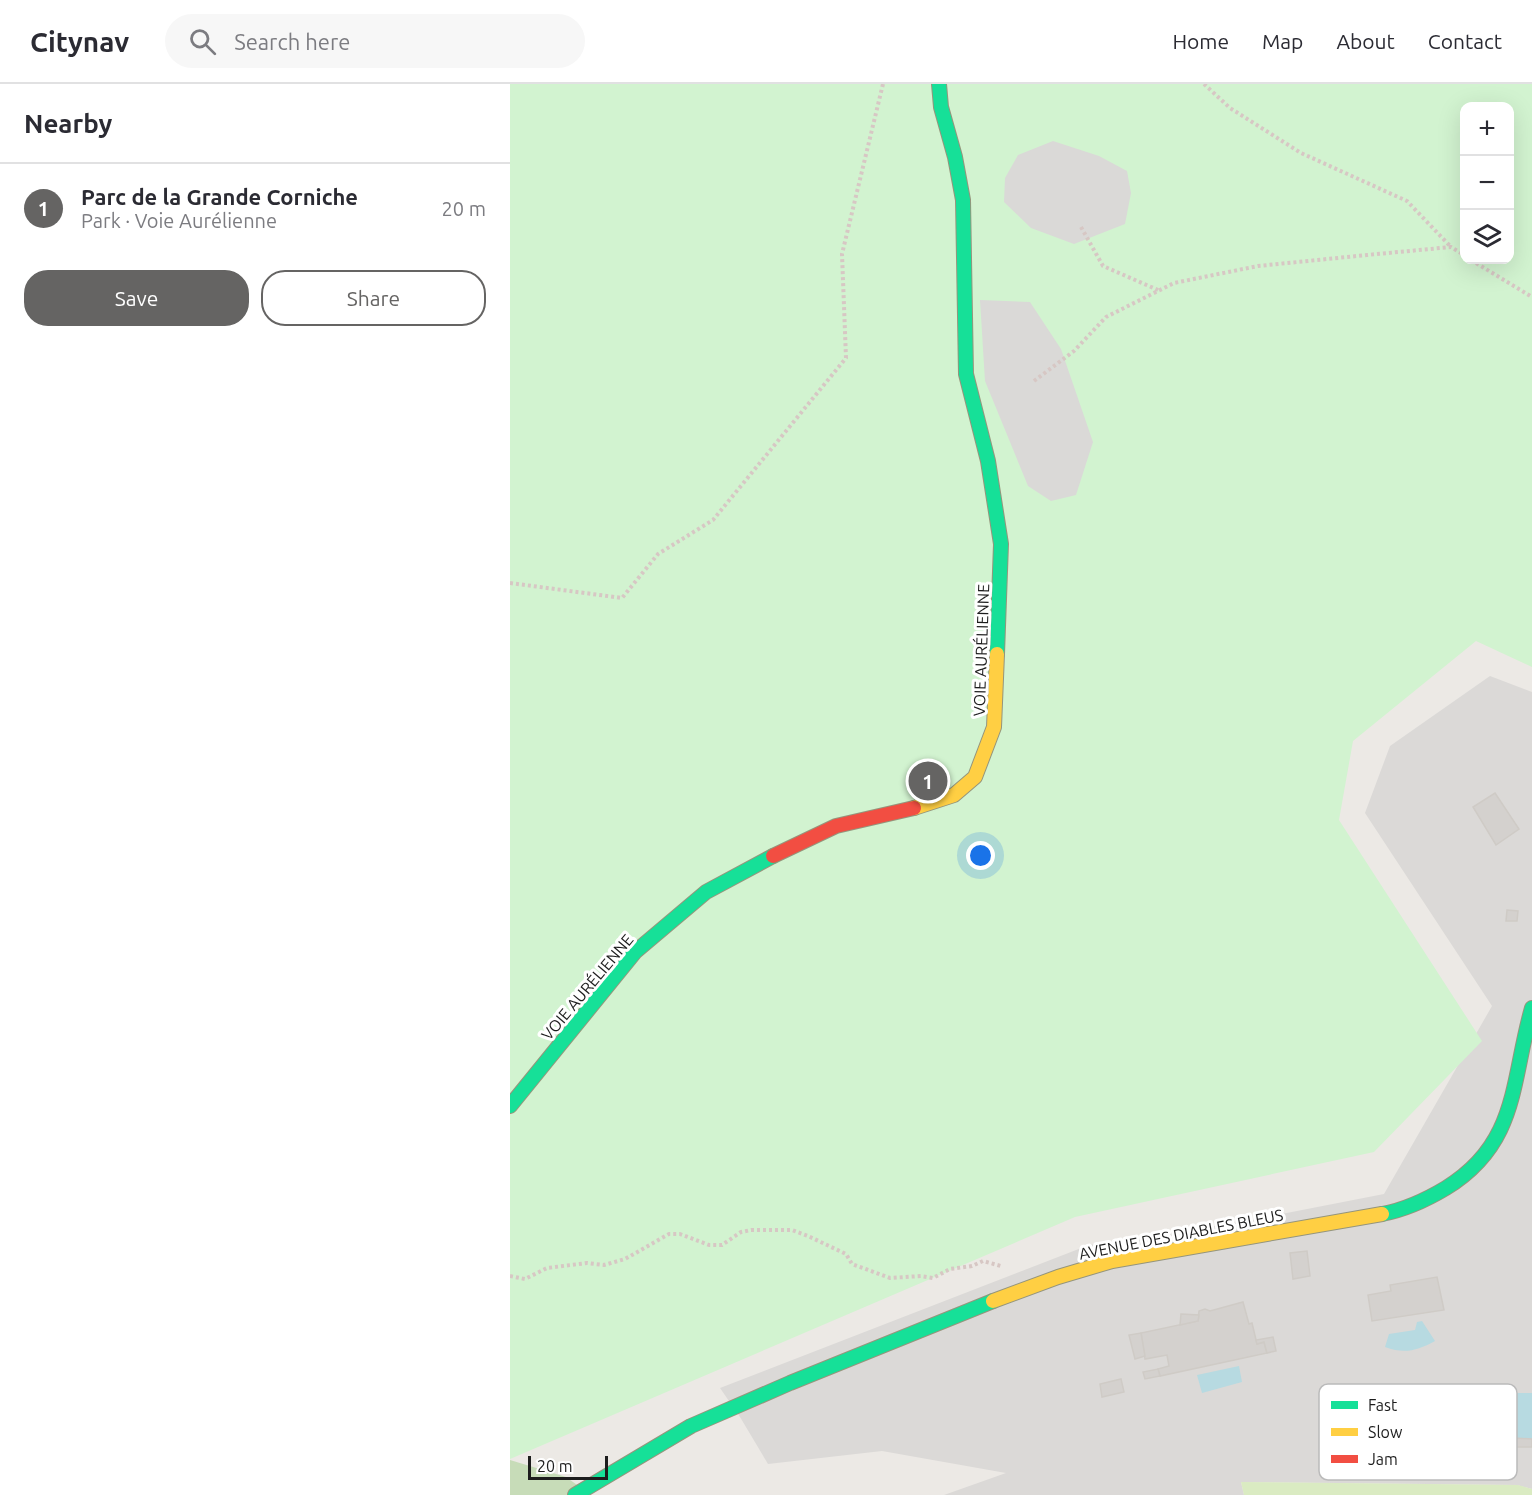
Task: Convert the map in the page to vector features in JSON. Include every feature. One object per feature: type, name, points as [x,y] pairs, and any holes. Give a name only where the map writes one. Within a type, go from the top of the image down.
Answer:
[{"type":"street","name":"VOIE AURÉLIENNE","points":[[510,1106],[634,952],[706,892],[780,852],[836,826],[909,810],[954,795],[975,777],[994,727],[1001,544],[988,461],[966,374],[963,200],[955,157],[941,107],[939,84]]},
{"type":"street","name":"AVENUE DES DIABLES BLEUS","points":[[575,1495],[691,1426],[790,1383],[992,1301],[1058,1277],[1112,1261],[1394,1212],[1425,1201],[1465,1176],[1481,1161],[1496,1141],[1514,1092],[1532,1008]]},
{"type":"path","points":[[510,583],[622,598],[658,554],[713,520],[846,358],[842,254],[883,84]]},
{"type":"path","points":[[1204,84],[1230,108],[1300,153],[1407,201],[1452,248],[1460,253]]},
{"type":"path","points":[[1081,227],[1103,266],[1158,291]]},
{"type":"path","points":[[1034,381],[1074,351],[1106,317],[1174,283],[1258,266],[1452,248]]},
{"type":"path","points":[[1478,264],[1532,297]]},
{"type":"path","points":[[510,1276],[525,1279],[547,1268],[587,1263],[604,1265],[625,1259],[669,1234],[680,1234],[709,1245],[722,1245],[741,1232],[751,1230],[792,1230],[846,1254],[852,1264],[890,1278],[921,1276],[933,1278],[950,1269],[972,1266],[983,1261],[1001,1266],[1012,1265]]},
{"type":"shaded area","points":[[1053,141],[1099,156],[1127,171],[1131,193],[1125,224],[1074,244],[1031,228],[1004,202],[1005,178],[1018,155]]},
{"type":"shaded area","points":[[980,300],[1030,302],[1061,349],[1093,442],[1076,495],[1051,501],[1028,486],[985,381]]},
{"type":"shaded area","points":[[1490,676],[1532,692],[1532,1489],[1517,1485],[1241,1482],[1244,1495],[944,1495],[1006,1473],[882,1451],[768,1464],[720,1388],[1089,1245],[1241,1222],[1384,1194],[1492,1006],[1365,813],[1390,746]]},
{"type":"green space","points":[[510,84],[1532,84],[1532,667],[1476,641],[1353,741],[1339,820],[1482,1041],[1374,1152],[1075,1217],[510,1459]]},
{"type":"green space","points":[[510,1460],[566,1477],[584,1490],[575,1495],[510,1495]]},
{"type":"green space","points":[[1241,1482],[1518,1485],[1532,1489],[1532,1495],[1244,1495]]},
{"type":"water","points":[[1422,1321],[1435,1341],[1410,1350],[1385,1347],[1389,1334],[1415,1330],[1417,1322]]},
{"type":"water","points":[[1239,1366],[1242,1382],[1202,1393],[1197,1375]]},
{"type":"water","points":[[1517,1393],[1532,1393],[1532,1439],[1517,1439]]},
{"type":"building","points":[[1495,793],[1519,829],[1496,845],[1473,807]]},
{"type":"building","points":[[1507,910],[1518,911],[1517,921],[1506,921]]},
{"type":"building","points":[[1307,1251],[1310,1276],[1293,1279],[1290,1253]]},
{"type":"building","points":[[1437,1277],[1444,1310],[1372,1321],[1368,1295],[1391,1291],[1390,1285]]},
{"type":"building","points":[[1243,1302],[1249,1324],[1252,1323],[1257,1344],[1264,1342],[1267,1353],[1160,1376],[1158,1369],[1169,1366],[1167,1355],[1145,1359],[1141,1333],[1198,1321],[1199,1311],[1205,1309],[1210,1311]]},
{"type":"building","points":[[1181,1314],[1199,1315],[1198,1321],[1180,1325]]},
{"type":"building","points":[[1141,1333],[1145,1356],[1135,1359],[1129,1335]]},
{"type":"building","points":[[1273,1337],[1276,1351],[1267,1353],[1264,1342],[1257,1344],[1256,1340]]},
{"type":"building","points":[[1158,1369],[1160,1376],[1145,1379],[1143,1372]]},
{"type":"building","points":[[1121,1379],[1124,1392],[1102,1397],[1100,1384]]},
{"type":"building","points":[[1517,1438],[1532,1439],[1532,1447],[1517,1447]]},
{"type":"traffic: fast","points":[[939,84],[941,107],[955,157],[963,200],[966,374],[988,461],[1001,544],[997,654]]},
{"type":"traffic: fast","points":[[510,1106],[635,952],[706,892],[773,856]]},
{"type":"traffic: fast","points":[[1382,1214],[1431,1197],[1470,1170],[1487,1151],[1500,1131],[1508,1108],[1532,1008]]},
{"type":"traffic: fast","points":[[575,1495],[691,1426],[790,1383],[993,1301]]},
{"type":"traffic: slow","points":[[914,808],[954,795],[975,777],[994,727],[997,654]]},
{"type":"traffic: slow","points":[[993,1301],[1058,1277],[1112,1261],[1382,1214]]},
{"type":"traffic: jam","points":[[773,856],[836,826],[914,808]]},
{"type":"place","name":"Parc de la Grande Corniche","points":[[928,781]]}]
